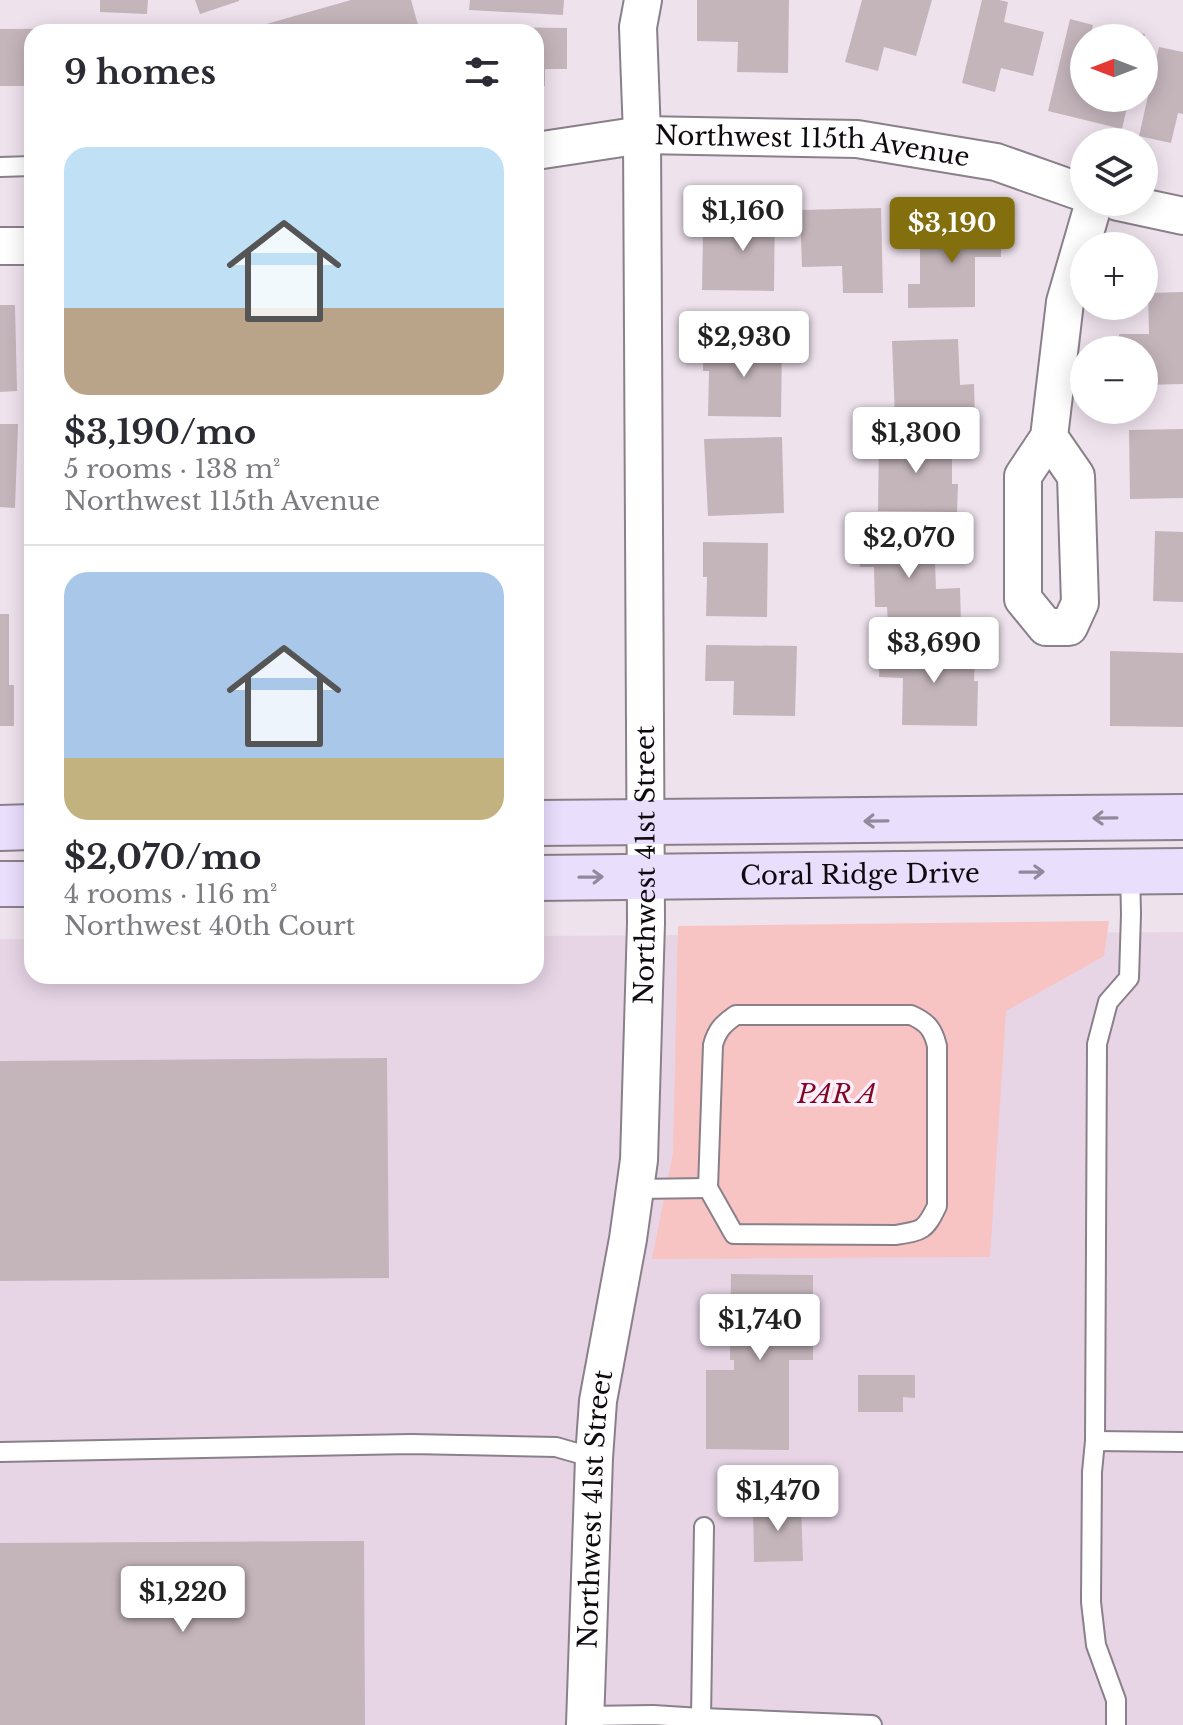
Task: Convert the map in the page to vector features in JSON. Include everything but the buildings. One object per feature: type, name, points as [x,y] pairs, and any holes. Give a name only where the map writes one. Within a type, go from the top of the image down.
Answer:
[{"type":"main road","name":"Coral Ridge Drive","points":[[544,823],[1183,817]]},
{"type":"main road","points":[[0,828],[24,827]]},
{"type":"main road","name":"Coral Ridge Drive","points":[[544,878],[1183,871]]},
{"type":"main road","points":[[0,884],[24,884]]},
{"type":"street","name":"Northwest 41st Street","points":[[585,1720],[598,1401],[628,1239],[639,1160],[646,877],[642,135],[638,27],[643,0]]},
{"type":"street","name":"Northwest 115th Avenue","points":[[544,150],[642,135],[857,139],[996,162],[1070,188]]},
{"type":"street","points":[[1158,211],[1183,216]]},
{"type":"street","points":[[1049,437],[1065,302],[1090,216]]},
{"type":"street","points":[[0,246],[24,246]]},
{"type":"lane","points":[[0,167],[24,166]]},
{"type":"lane","points":[[1116,1725],[1116,1700],[1096,1645],[1091,1602],[1097,1044],[1108,1002],[1129,978],[1130,871]]},
{"type":"lane","points":[[736,1015],[911,1015],[924,1020],[934,1033],[937,1046],[937,1206],[928,1224],[917,1232],[895,1235],[734,1234],[708,1188],[713,1045],[716,1033],[724,1023],[736,1015]]},
{"type":"lane","points":[[635,1189],[708,1188]]},
{"type":"lane","points":[[1095,1441],[1183,1442]]},
{"type":"lane","points":[[0,1452],[411,1444],[556,1447],[594,1458]]},
{"type":"lane","points":[[701,1718],[704,1527]]},
{"type":"lane","points":[[585,1720],[653,1715],[872,1725]]},
{"type":"shaded area","points":[[1183,932],[1183,1725],[0,1725],[0,939],[24,939],[24,984],[544,984],[544,936]]},
{"type":"green space","name":"PAR A","points":[[1109,921],[1104,956],[1006,1011],[990,1257],[652,1259],[673,1153],[678,926]]}]
